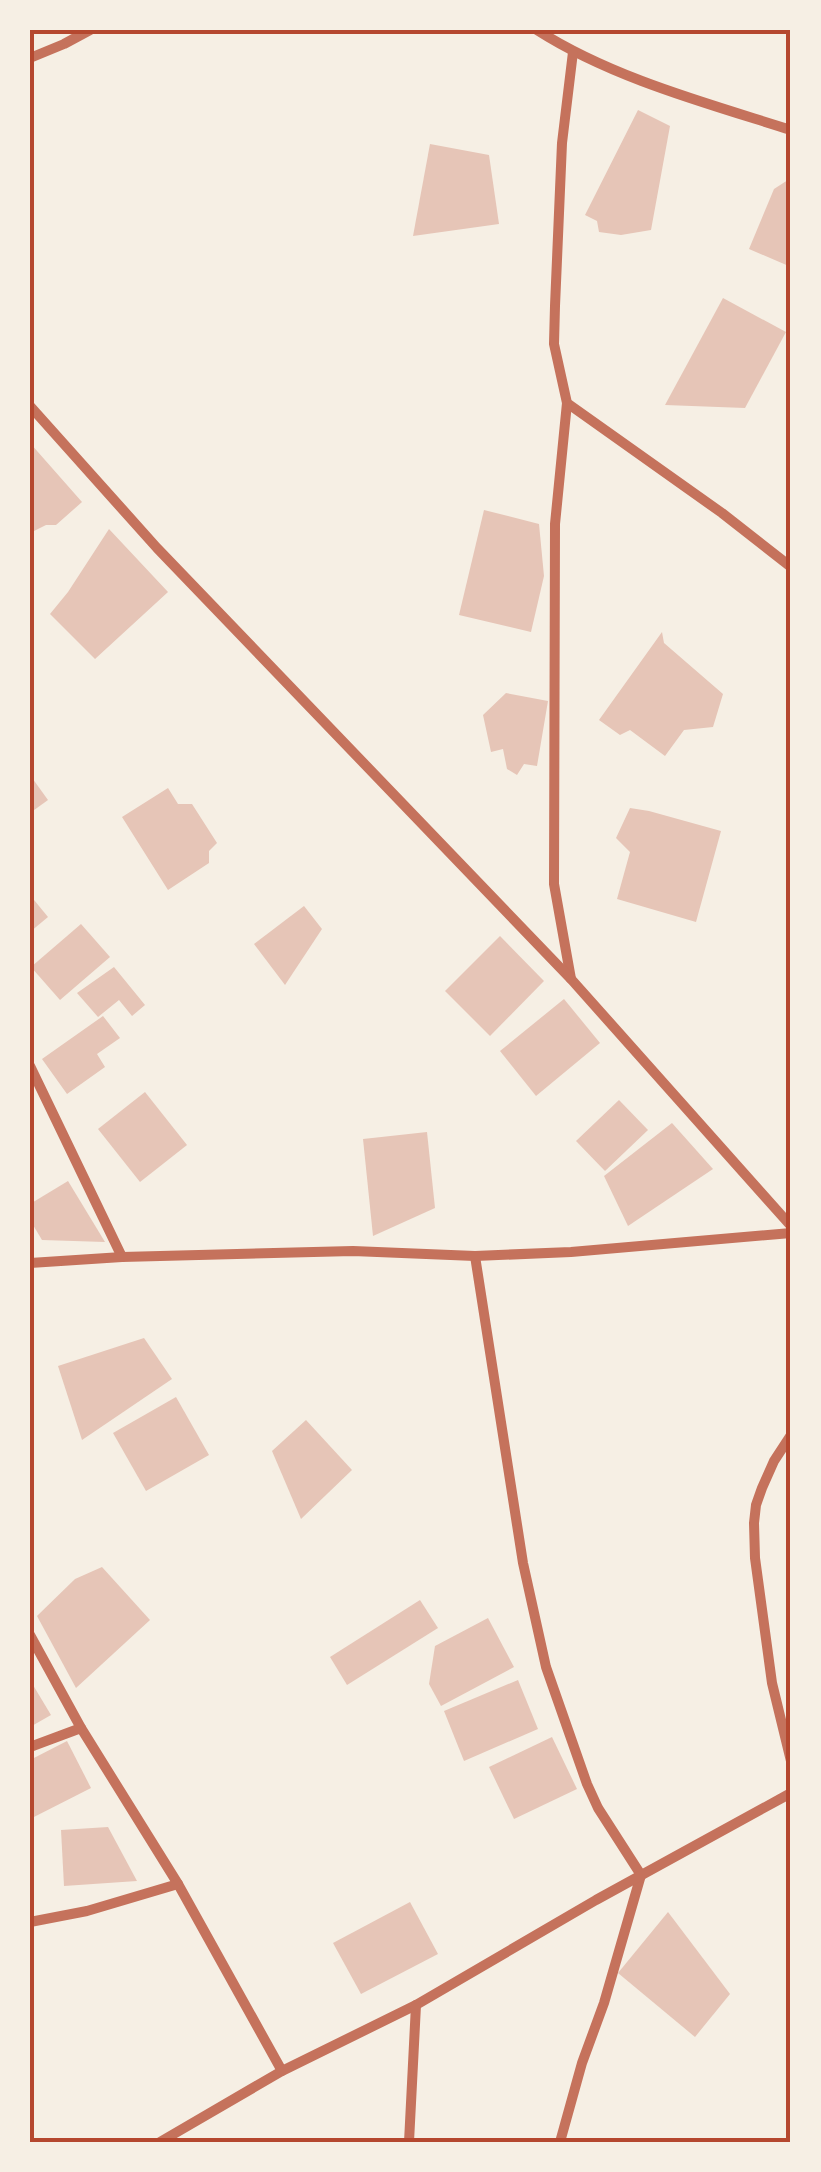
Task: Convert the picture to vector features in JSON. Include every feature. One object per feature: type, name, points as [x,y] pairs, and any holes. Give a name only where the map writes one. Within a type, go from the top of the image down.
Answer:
[{"type":"street","points":[[30,58],[90,30]]},
{"type":"street","points":[[537,30],[573,52],[690,98],[791,130]]},
{"type":"street","points":[[571,978],[554,884],[555,524],[567,402],[554,344],[554,306],[562,144],[573,52]]},
{"type":"street","points":[[567,402],[791,567]]},
{"type":"street","points":[[30,406],[157,548],[571,978],[791,1230]]},
{"type":"street","points":[[30,1066],[122,1257]]},
{"type":"street","points":[[30,1263],[354,1251],[475,1256],[571,1252],[791,1230]]},
{"type":"street","points":[[475,1256],[523,1563],[546,1667],[587,1784],[641,1875],[560,2142]]},
{"type":"street","points":[[791,1435],[762,1488],[754,1524],[770,1666],[791,1760]]},
{"type":"street","points":[[30,1635],[81,1728],[178,1884],[282,2071]]},
{"type":"street","points":[[30,1747],[81,1728]]},
{"type":"street","points":[[160,2142],[282,2071],[416,2005],[791,1793]]},
{"type":"street","points":[[30,1922],[87,1911],[178,1884]]},
{"type":"street","points":[[409,2142],[416,2005]]},
{"type":"building","points":[[638,110],[670,126],[651,230],[621,235],[599,232],[597,221],[585,215]]},
{"type":"building","points":[[430,144],[489,155],[499,224],[413,236]]},
{"type":"building","points":[[791,178],[791,267],[749,249],[774,189]]},
{"type":"building","points":[[723,298],[786,332],[745,408],[665,405]]},
{"type":"building","points":[[30,443],[82,502],[56,525],[30,533]]},
{"type":"building","points":[[484,510],[539,524],[544,576],[531,632],[459,615]]},
{"type":"building","points":[[109,529],[168,592],[95,659],[50,614]]},
{"type":"building","points":[[662,632],[664,643],[723,694],[713,727],[684,730],[665,756],[630,730],[620,735],[599,720]]},
{"type":"building","points":[[506,693],[548,701],[537,766],[524,764],[517,775],[507,769],[503,749],[491,752],[483,715]]},
{"type":"building","points":[[30,775],[48,800],[30,813]]},
{"type":"building","points":[[168,788],[178,804],[192,804],[217,843],[209,851],[209,863],[168,890],[122,817]]},
{"type":"building","points":[[630,808],[721,831],[696,922],[617,899],[630,852],[616,838]]},
{"type":"building","points":[[30,895],[48,917],[30,932]]},
{"type":"building","points":[[304,906],[322,929],[285,985],[254,944]]},
{"type":"building","points":[[81,924],[110,957],[60,1000],[31,967]]},
{"type":"building","points":[[500,936],[544,981],[490,1036],[445,991]]},
{"type":"building","points":[[114,967],[145,1005],[132,1016],[119,1000],[98,1017],[77,993]]},
{"type":"building","points":[[564,999],[600,1043],[536,1096],[500,1051]]},
{"type":"building","points":[[103,1016],[120,1038],[97,1054],[105,1067],[67,1094],[42,1059]]},
{"type":"building","points":[[145,1092],[187,1145],[140,1182],[98,1129]]},
{"type":"building","points":[[619,1100],[648,1130],[605,1171],[576,1141]]},
{"type":"building","points":[[672,1123],[713,1169],[628,1226],[604,1176]]},
{"type":"building","points":[[427,1132],[435,1208],[373,1236],[363,1139]]},
{"type":"building","points":[[68,1181],[105,1242],[42,1240],[30,1220],[30,1204]]},
{"type":"building","points":[[144,1338],[172,1379],[82,1440],[58,1366]]},
{"type":"building","points":[[176,1397],[209,1455],[146,1491],[113,1433]]},
{"type":"building","points":[[306,1420],[352,1470],[301,1519],[272,1451]]},
{"type":"building","points":[[102,1567],[150,1620],[76,1688],[37,1616],[75,1579]]},
{"type":"building","points":[[420,1600],[438,1628],[347,1685],[330,1657]]},
{"type":"building","points":[[488,1618],[514,1667],[441,1706],[429,1684],[435,1646]]},
{"type":"building","points":[[30,1680],[51,1715],[30,1727]]},
{"type":"building","points":[[518,1680],[538,1729],[464,1761],[444,1711]]},
{"type":"building","points":[[552,1737],[577,1789],[514,1819],[489,1767]]},
{"type":"building","points":[[67,1741],[91,1788],[30,1819],[30,1760]]},
{"type":"building","points":[[108,1827],[137,1881],[64,1886],[61,1830]]},
{"type":"building","points":[[410,1902],[438,1954],[361,1994],[333,1943]]},
{"type":"building","points":[[668,1912],[730,1994],[695,2037],[618,1973]]}]
